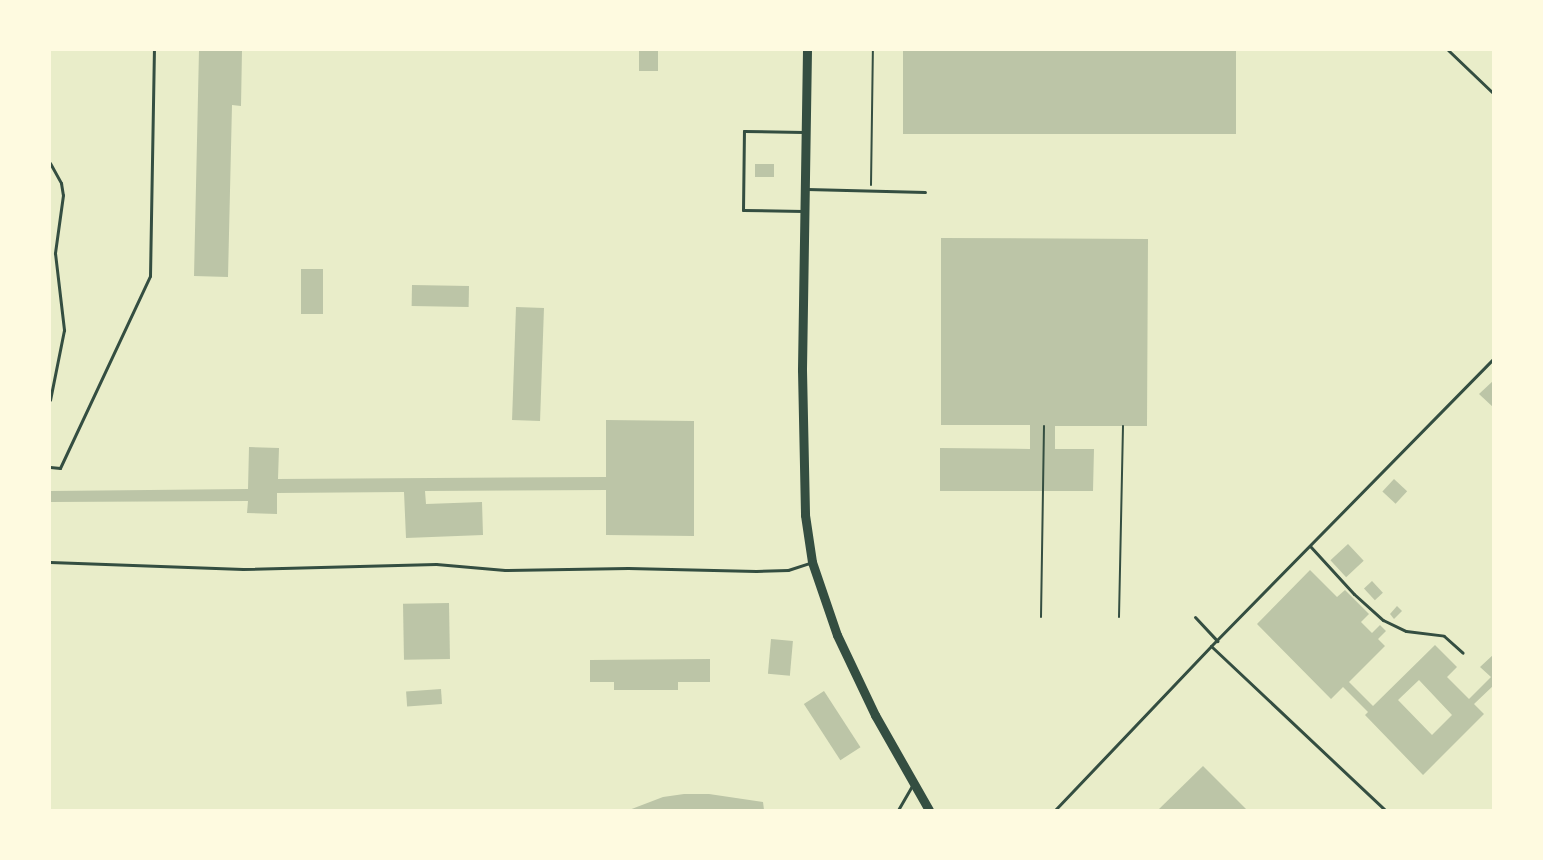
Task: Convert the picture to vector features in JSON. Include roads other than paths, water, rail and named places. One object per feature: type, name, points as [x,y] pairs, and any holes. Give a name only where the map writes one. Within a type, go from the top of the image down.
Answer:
[{"type":"main road","points":[[807,50],[802,370],[805,515],[812,562],[837,635],[875,715],[929,810]]},
{"type":"lane","points":[[50,467],[60,468],[150,276],[154,50]]},
{"type":"lane","points":[[1448,50],[1494,94]]},
{"type":"lane","points":[[804,211],[743,210],[744,131],[805,132]]},
{"type":"lane","points":[[50,163],[61,183],[63,195],[55,253],[64,330],[50,400]]},
{"type":"lane","points":[[804,189],[925,192]]},
{"type":"lane","points":[[1055,810],[1211,646],[1494,358]]},
{"type":"lane","points":[[1310,546],[1354,594],[1383,620],[1406,631],[1437,633],[1463,653]]},
{"type":"lane","points":[[50,562],[243,569],[436,564],[505,570],[628,568],[756,571],[788,570],[812,562]]},
{"type":"lane","points":[[1194,617],[1217,641]]},
{"type":"lane","points":[[1211,646],[1385,810]]},
{"type":"lane","points":[[897,810],[914,783]]}]
